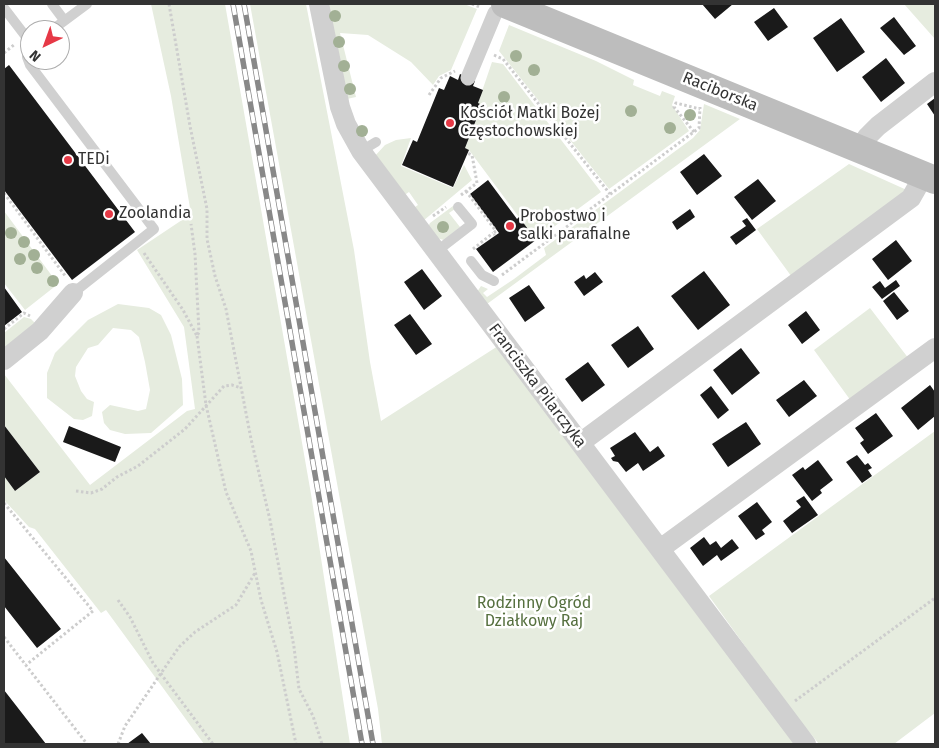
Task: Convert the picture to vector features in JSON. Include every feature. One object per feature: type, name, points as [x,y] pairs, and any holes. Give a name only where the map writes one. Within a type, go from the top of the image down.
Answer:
[{"type":"main road","name":"Raciborska","points":[[500,8],[930,178]]},
{"type":"street","name":"Franciszka Pilarczyka","points":[[319,4],[340,107],[346,124],[368,147],[380,177],[437,251],[473,282],[580,443],[806,744]]},
{"type":"street","points":[[468,78],[500,8]]},
{"type":"street","points":[[860,149],[867,137],[878,126],[935,82]]},
{"type":"street","points":[[580,443],[911,198],[930,178]]},
{"type":"street","points":[[4,360],[40,331],[73,293]]},
{"type":"street","points":[[660,548],[935,348]]},
{"type":"lane","points":[[52,4],[64,20],[87,4]]},
{"type":"lane","points":[[4,8],[20,33]]},
{"type":"lane","points":[[35,70],[154,229],[73,293]]},
{"type":"lane","points":[[437,251],[472,224],[458,207]]},
{"type":"lane","points":[[471,256],[473,282],[494,281]]},
{"type":"path","points":[[169,4],[190,126],[207,209],[206,239],[215,276],[226,309],[240,388],[280,571],[299,689],[313,716],[322,744]]},
{"type":"path","points":[[4,53],[20,44]]},
{"type":"path","points":[[429,95],[441,78],[477,56],[502,59],[610,194]]},
{"type":"path","points":[[694,132],[674,107],[676,103],[700,109]]},
{"type":"path","points":[[494,281],[694,132],[699,128],[699,119]]},
{"type":"path","points":[[467,153],[472,155],[477,183]]},
{"type":"path","points":[[4,193],[71,283],[88,270],[93,276]]},
{"type":"path","points":[[191,224],[195,254],[199,332],[196,336]]},
{"type":"path","points":[[471,256],[493,233],[495,235]]},
{"type":"path","points":[[137,243],[183,310],[196,336],[206,405],[226,492],[252,551],[255,572],[277,652],[296,744]]},
{"type":"path","points":[[76,490],[95,492],[138,466],[185,429],[224,386],[232,385],[240,388]]},
{"type":"path","points":[[4,503],[16,515],[93,611],[26,665]]},
{"type":"path","points":[[118,744],[125,726],[179,647],[191,636],[236,605],[255,572]]},
{"type":"path","points":[[788,706],[935,598]]},
{"type":"path","points":[[118,600],[161,674],[213,744]]},
{"type":"path","points":[[4,637],[88,744]]},
{"type":"green space","points":[[151,4],[225,4],[311,494],[350,744],[204,744],[106,610],[101,613],[35,529],[29,527],[4,500],[4,476],[15,491],[40,472],[4,425],[4,374],[90,485],[187,411],[195,409],[184,327],[137,250],[182,220],[190,208],[171,96]]},
{"type":"green space","name":"Rodzinny Ogród Działkowy Raj","points":[[250,4],[306,4],[354,250],[370,362],[381,421],[498,346],[796,744],[382,744],[378,709]]},
{"type":"green space","points":[[323,4],[464,4],[477,9],[451,70],[439,76],[433,85],[411,62],[368,35],[340,33],[356,97],[342,100]]},
{"type":"green space","points":[[904,4],[935,4],[935,39]]},
{"type":"green space","points":[[509,25],[596,61],[634,80],[633,85],[660,96],[662,91],[675,96],[672,105],[689,131],[609,189],[499,51]]},
{"type":"green space","points":[[492,62],[503,64],[601,192],[536,240],[469,150],[465,148],[482,106],[478,103]]},
{"type":"green space","points":[[704,104],[740,119],[487,304],[477,292],[481,286],[488,289],[483,293],[487,297],[514,279],[546,255],[544,248],[693,138],[700,130]]},
{"type":"green space","points":[[411,138],[401,166],[453,188],[464,165],[472,180],[423,221],[412,209],[418,205],[409,192],[403,196],[374,157],[385,145],[396,140]]},
{"type":"green space","points":[[849,164],[909,191],[794,280],[757,229]]},
{"type":"green space","points":[[453,206],[455,209],[449,213],[460,227],[444,240],[436,238],[428,227],[430,223]]},
{"type":"green space","points":[[4,211],[58,284],[25,310],[4,283]]},
{"type":"green space","points":[[118,304],[149,308],[161,315],[171,335],[182,379],[183,405],[151,433],[125,434],[110,430],[104,423],[102,412],[110,405],[138,411],[146,409],[150,390],[145,362],[139,337],[131,330],[113,328],[98,345],[88,348],[76,367],[75,376],[81,391],[87,399],[94,402],[92,416],[83,420],[74,419],[47,398],[47,373],[55,353],[88,320]]},
{"type":"green space","points":[[870,308],[909,359],[851,401],[814,350]]},
{"type":"green space","points":[[24,317],[31,319],[36,324],[4,350],[4,333]]},
{"type":"green space","points":[[935,431],[935,713],[894,744],[819,744],[788,706],[709,596]]},
{"type":"building","points":[[702,4],[733,4],[715,19]]},
{"type":"building","points":[[774,8],[788,27],[768,41],[754,22]]},
{"type":"building","points":[[894,17],[916,46],[904,55],[880,28]]},
{"type":"building","points":[[841,18],[865,52],[837,72],[813,38]]},
{"type":"building","points":[[886,58],[905,83],[881,102],[862,77]]},
{"type":"building","points":[[9,65],[135,232],[72,280],[4,190],[4,69]]},
{"type":"building","name":"Kościół Matki Bożej Częstochowskiej","points":[[460,74],[475,81],[473,86],[483,90],[478,103],[482,105],[465,148],[469,150],[453,187],[402,165],[413,140],[417,142],[439,88],[444,90],[450,76],[458,80]]},
{"type":"building","points":[[935,98],[935,116],[927,104]]},
{"type":"building","points":[[704,154],[722,176],[697,195],[680,172]]},
{"type":"building","points":[[758,179],[776,201],[752,220],[734,197]]},
{"type":"building","name":"Probostwo i salki parafialne","points":[[488,180],[517,219],[519,217],[536,240],[493,272],[476,249],[499,233],[470,194]]},
{"type":"building","points":[[690,209],[695,217],[677,230],[672,222]]},
{"type":"building","points":[[747,218],[756,230],[736,245],[730,237],[746,226],[742,221]]},
{"type":"building","points":[[896,240],[912,261],[888,280],[872,259]]},
{"type":"building","points":[[422,269],[442,296],[424,310],[404,282]]},
{"type":"building","points":[[704,271],[730,305],[698,330],[671,296]]},
{"type":"building","points":[[595,272],[603,282],[584,296],[574,282],[584,275],[586,279]]},
{"type":"building","points":[[896,280],[900,286],[882,299],[872,287],[880,281],[885,288]]},
{"type":"building","points":[[529,285],[545,308],[525,322],[509,298]]},
{"type":"building","points":[[4,287],[22,312],[4,326]]},
{"type":"building","points":[[894,292],[909,311],[897,320],[883,301]]},
{"type":"building","points":[[806,311],[820,330],[802,344],[788,325]]},
{"type":"building","points":[[410,314],[432,344],[416,355],[394,325]]},
{"type":"building","points":[[638,326],[654,349],[628,368],[611,345]]},
{"type":"building","points":[[741,348],[760,373],[732,395],[713,370]]},
{"type":"building","points":[[588,362],[605,385],[582,402],[565,379]]},
{"type":"building","points":[[804,380],[817,396],[789,417],[776,400]]},
{"type":"building","points":[[930,385],[935,392],[935,416],[918,430],[901,408]]},
{"type":"building","points":[[711,386],[729,410],[718,419],[700,395]]},
{"type":"building","points":[[876,413],[893,436],[868,454],[860,443],[864,440],[855,428]]},
{"type":"building","points":[[746,422],[761,444],[728,467],[712,444]]},
{"type":"building","points":[[4,425],[40,472],[15,491],[4,476]]},
{"type":"building","points":[[69,426],[121,447],[115,462],[63,442]]},
{"type":"building","points":[[635,432],[650,452],[658,446],[665,456],[643,471],[638,463],[626,472],[618,462],[613,461],[611,458],[615,456],[610,448]]},
{"type":"building","points":[[857,455],[865,465],[868,463],[872,468],[868,470],[872,476],[862,483],[846,462]]},
{"type":"building","points":[[818,460],[833,480],[820,490],[822,493],[812,501],[792,475],[803,467],[805,470]]},
{"type":"building","points":[[804,496],[818,515],[792,533],[783,521],[801,507],[796,501]]},
{"type":"building","points":[[757,502],[772,522],[762,530],[765,534],[756,540],[738,516]]},
{"type":"building","points":[[704,537],[710,545],[716,541],[721,548],[732,539],[739,548],[721,561],[717,555],[703,566],[690,548]]},
{"type":"building","points":[[4,557],[61,629],[37,648],[4,606]]},
{"type":"building","points":[[4,690],[46,744],[6,744],[4,742]]},
{"type":"building","points":[[142,733],[151,744],[127,744]]},
{"type":"railway","points":[[233,4],[362,744]]},
{"type":"railway","points":[[244,4],[373,744]]},
{"type":"place","name":"Kościół Matki Bożej Częstochowskiej","points":[[450,123]]},
{"type":"place","name":"TEDi","points":[[68,160]]},
{"type":"place","name":"Zoolandia","points":[[109,214]]},
{"type":"place","name":"Probostwo i salki parafialne","points":[[510,226]]}]
